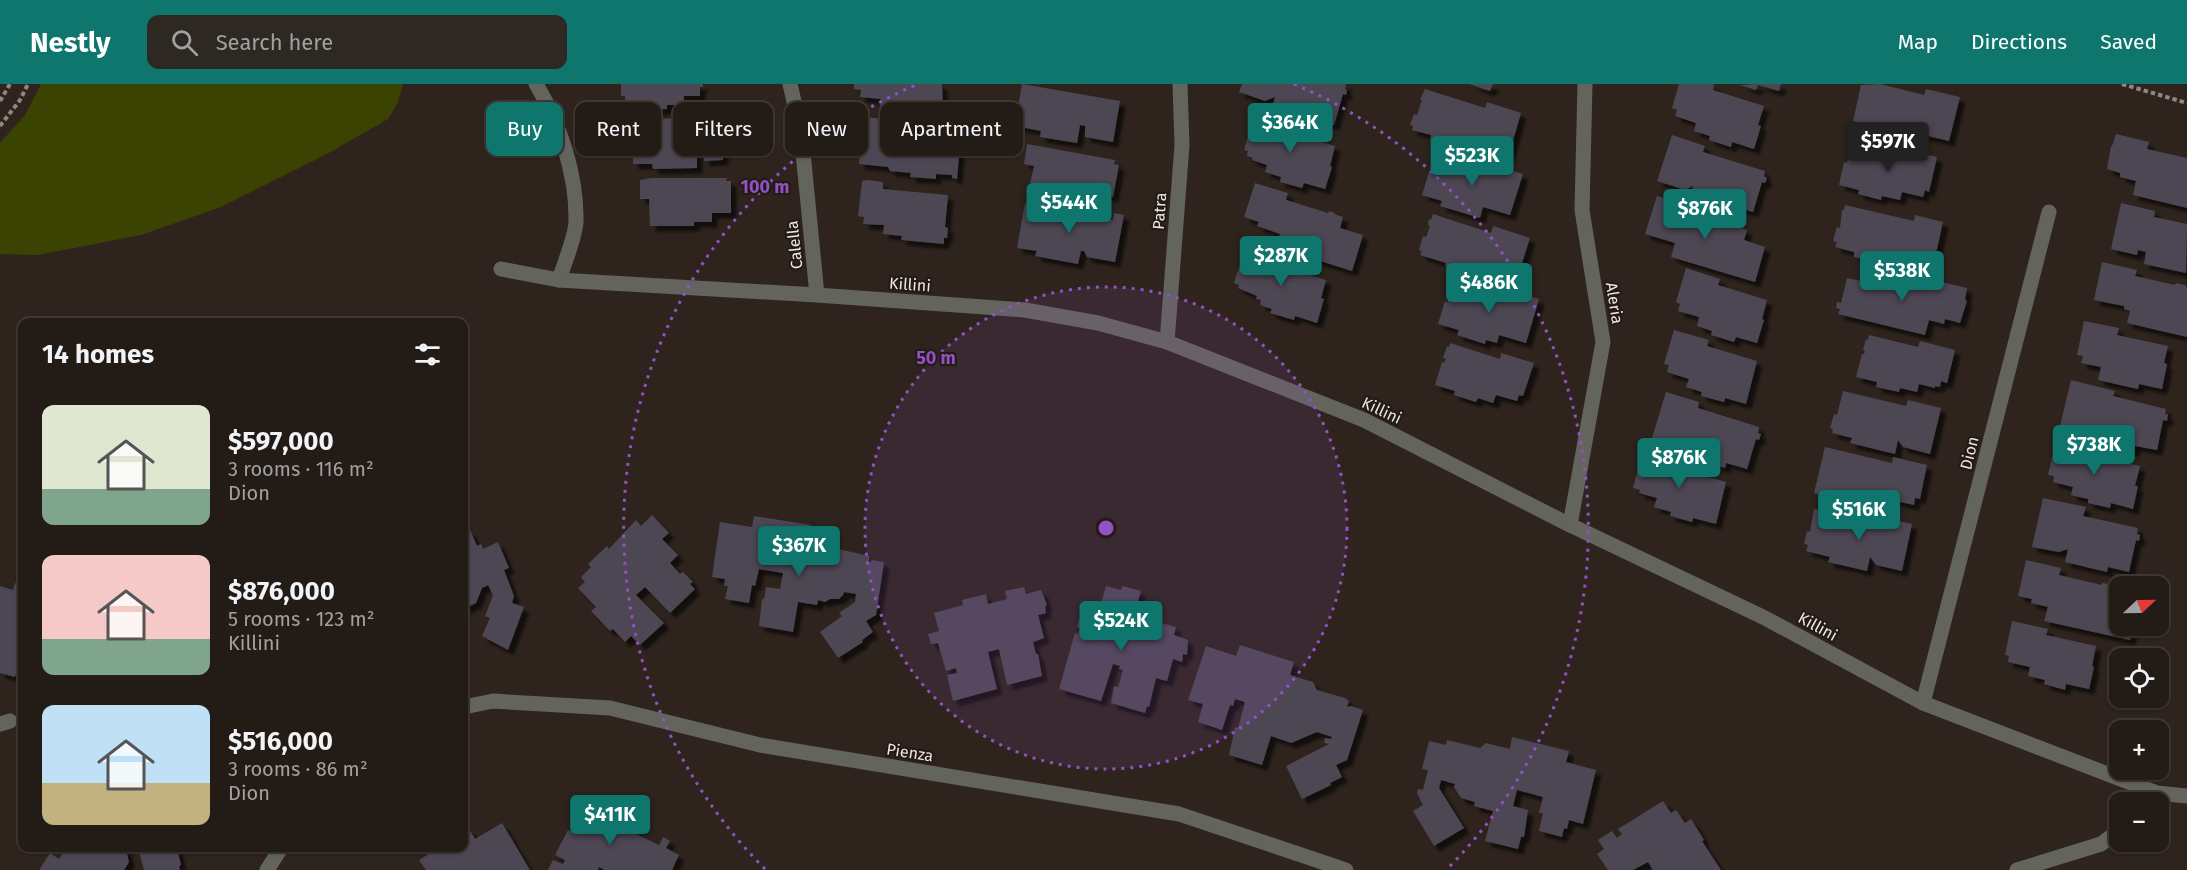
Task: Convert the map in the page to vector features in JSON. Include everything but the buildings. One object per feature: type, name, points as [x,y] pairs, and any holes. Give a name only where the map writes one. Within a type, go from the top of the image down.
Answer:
[{"type":"street","points":[[536,84],[566,150],[572,184],[576,224],[559,280]]},
{"type":"street","name":"Calella","points":[[790,84],[801,132],[817,295]]},
{"type":"street","name":"Patra","points":[[1167,342],[1182,145],[1180,84]]},
{"type":"street","name":"Aleria","points":[[1570,525],[1603,342],[1582,210],[1585,84]]},
{"type":"street","name":"Dion","points":[[1923,703],[2049,212]]},
{"type":"street","name":"Killini","points":[[501,268],[559,280],[1026,310],[1098,323],[1167,342],[1364,420],[1570,525],[1763,616],[1923,703],[2138,792]]},
{"type":"street","name":"Pienza","points":[[468,706],[493,701],[610,708],[760,745],[1179,814],[1346,870]]},
{"type":"street","name":"Killini","points":[[2169,797],[2187,796]]},
{"type":"street","points":[[2017,870],[2101,844],[2109,838]]},
{"type":"street","points":[[267,870],[278,852]]},
{"type":"path","points":[[0,101],[10,84]]},
{"type":"path","points":[[0,126],[20,100],[28,84]]},
{"type":"path","points":[[2122,84],[2187,103]]},
{"type":"green space","points":[[41,84],[403,84],[397,104],[388,119],[327,154],[221,207],[141,235],[38,255],[0,254],[0,143],[25,115]]}]
